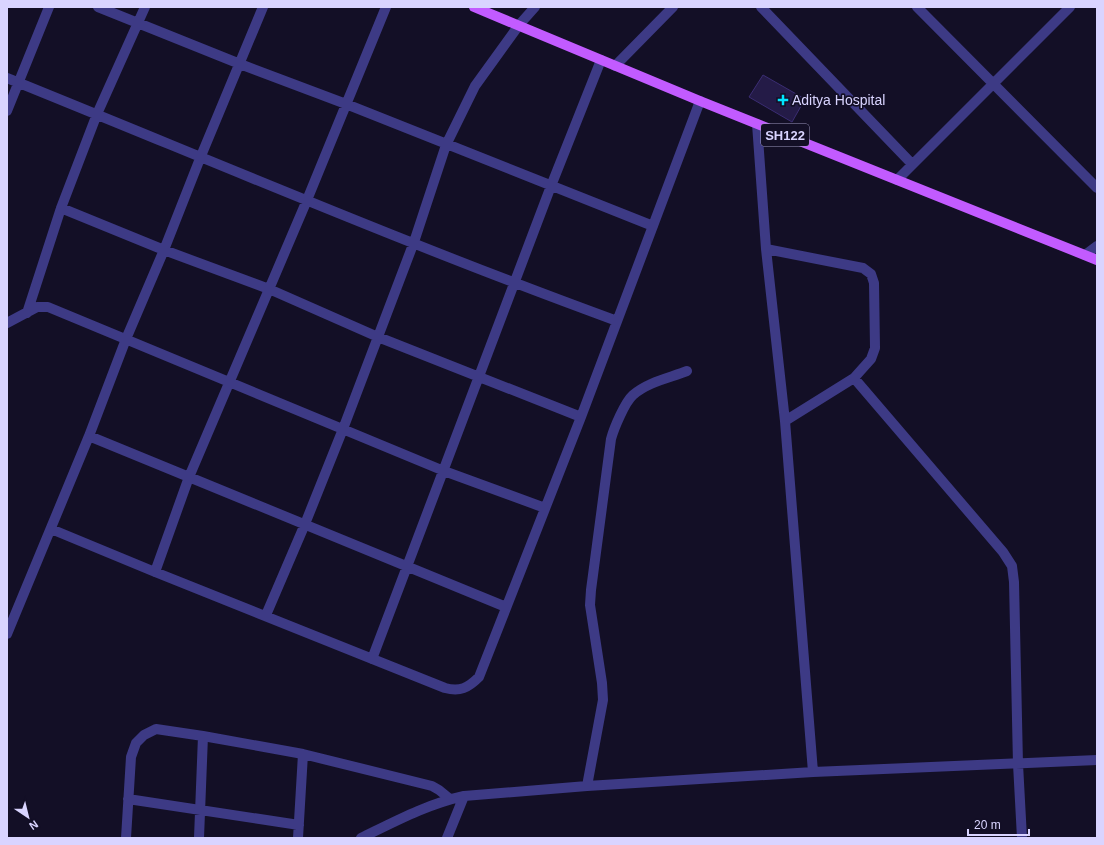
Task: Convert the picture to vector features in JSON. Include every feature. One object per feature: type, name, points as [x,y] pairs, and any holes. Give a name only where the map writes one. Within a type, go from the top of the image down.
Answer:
[{"type":"main road","name":"SH122","points":[[474,7],[700,101],[1097,260]]},
{"type":"street","points":[[7,111],[49,7]]},
{"type":"street","points":[[98,7],[653,226]]},
{"type":"street","points":[[27,313],[61,208],[97,114],[146,7]]},
{"type":"street","points":[[7,634],[89,436],[126,339],[263,7]]},
{"type":"street","points":[[155,572],[189,477],[307,200],[386,7]]},
{"type":"street","points":[[266,615],[305,524],[343,429],[414,242],[446,145],[475,86],[519,25],[535,7]]},
{"type":"street","points":[[615,66],[673,7]]},
{"type":"street","points":[[761,7],[912,164]]},
{"type":"street","points":[[917,7],[1097,188]]},
{"type":"street","points":[[897,180],[1070,7]]},
{"type":"street","points":[[372,658],[551,186],[601,60]]},
{"type":"street","points":[[7,78],[515,284],[617,321]]},
{"type":"street","points":[[51,528],[155,572],[266,615],[445,688],[454,691],[463,689],[473,683],[479,677],[581,417],[700,101]]},
{"type":"street","points":[[757,124],[766,250],[785,421],[813,772]]},
{"type":"street","points":[[61,208],[164,250],[269,289],[378,337],[581,417]]},
{"type":"street","points":[[1085,255],[1097,246]]},
{"type":"street","points":[[766,250],[863,268],[871,274],[874,283],[875,348],[871,359],[854,378],[785,421]]},
{"type":"street","points":[[7,323],[37,307],[48,307],[444,471],[545,508]]},
{"type":"street","points":[[587,786],[603,700],[602,683],[590,606],[591,590],[614,426],[631,396],[645,386],[687,371]]},
{"type":"street","points":[[854,378],[1002,552],[1012,566],[1014,582],[1018,764],[1022,838]]},
{"type":"street","points":[[89,436],[506,607]]},
{"type":"street","points":[[126,838],[132,757],[136,743],[144,735],[156,729],[303,754],[432,786],[450,799]]},
{"type":"street","points":[[199,838],[203,736]]},
{"type":"street","points":[[298,838],[303,754]]},
{"type":"street","points":[[361,838],[427,807],[464,796],[587,786],[813,772],[1097,760]]},
{"type":"street","points":[[447,838],[464,796]]},
{"type":"street","points":[[128,799],[299,825]]},
{"type":"building","points":[[763,75],[805,99],[792,122],[749,97]]},
{"type":"place","name":"Aditya Hospital","points":[[783,100]]}]
